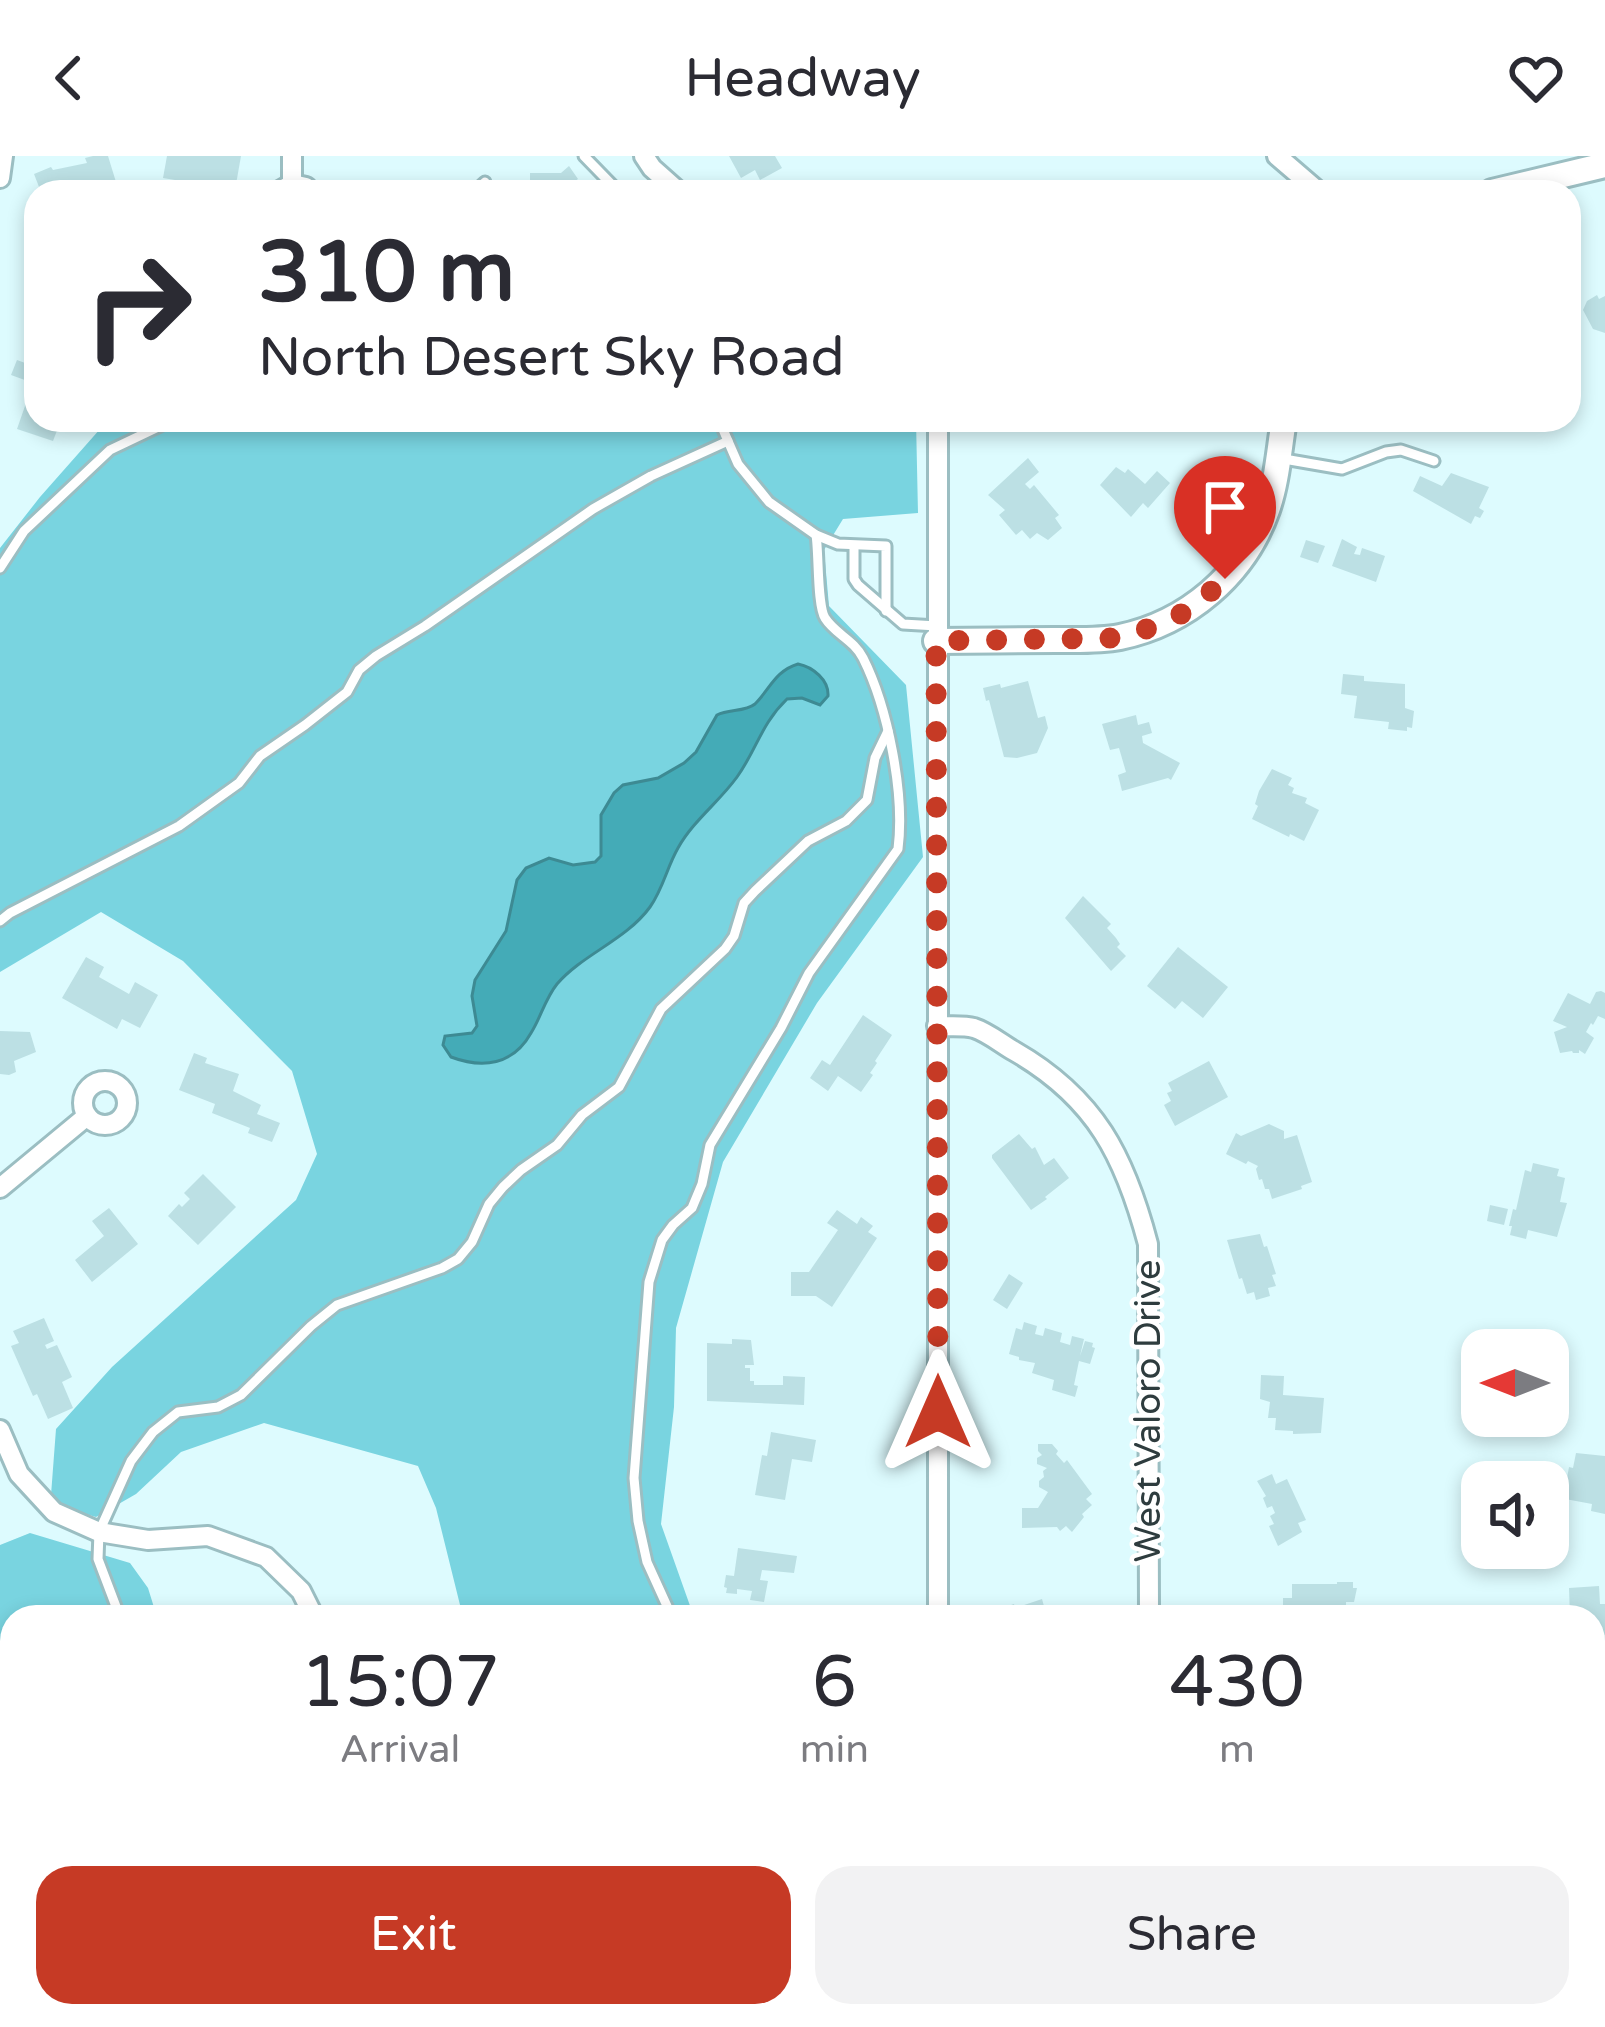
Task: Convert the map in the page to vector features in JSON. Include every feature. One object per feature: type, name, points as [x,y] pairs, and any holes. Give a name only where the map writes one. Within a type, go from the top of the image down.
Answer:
[{"type":"street","points":[[0,178],[3,156]]},
{"type":"street","points":[[644,156],[666,180]]},
{"type":"street","points":[[1276,156],[1305,180]]},
{"type":"street","points":[[1542,180],[1605,165]]},
{"type":"street","points":[[938,432],[938,1605]]},
{"type":"street","points":[[936,633],[1117,638],[1178,616],[1213,590],[1244,555],[1267,512],[1282,432]]},
{"type":"street","name":"West Valoro Drive","points":[[937,1026],[973,1028],[1036,1064],[1078,1098],[1110,1142],[1132,1188],[1148,1244],[1149,1605]]},
{"type":"street","points":[[0,1188],[87,1116]]},
{"type":"street","points":[[0,1430],[19,1474],[54,1512],[99,1532],[148,1540],[208,1535],[266,1557],[302,1591],[308,1605]]},
{"type":"lane","points":[[584,156],[607,180]]},
{"type":"lane","points":[[0,568],[40,514],[110,450],[148,432]]},
{"type":"lane","points":[[724,432],[738,464],[769,502],[816,535],[854,546],[886,546],[886,610]]},
{"type":"lane","points":[[0,921],[178,826],[239,783],[260,756],[347,692],[359,670],[376,656],[593,509],[728,441]]},
{"type":"lane","points":[[1278,458],[1342,469],[1401,450],[1434,461]]},
{"type":"lane","points":[[667,1605],[647,1562],[634,1478],[649,1282],[662,1240],[692,1208],[703,1184],[710,1145],[809,973],[898,849],[901,830],[888,731],[863,659],[852,641],[825,619],[821,607],[816,535]]},
{"type":"lane","points":[[854,546],[855,583],[903,624],[936,633]]},
{"type":"lane","points":[[115,1605],[98,1559],[99,1532],[131,1461],[167,1420],[187,1410],[226,1405],[241,1395],[337,1305],[458,1258],[503,1186],[557,1145],[582,1115],[620,1088],[661,1009],[734,936],[744,903],[808,841],[846,821],[867,800],[875,758],[888,731]]},
{"type":"shaded area","points":[[97,432],[916,432],[918,513],[843,519],[824,550],[829,606],[906,685],[923,857],[817,1003],[723,1162],[676,1328],[674,1407],[661,1524],[690,1605],[460,1605],[436,1508],[418,1466],[264,1423],[181,1452],[136,1494],[96,1517],[61,1507],[51,1495],[56,1429],[112,1367],[296,1200],[317,1154],[292,1071],[183,961],[101,912],[0,972],[0,548]]},
{"type":"shaded area","points":[[798,664],[819,675],[828,696],[820,705],[802,698],[787,699],[778,708],[737,777],[684,838],[640,919],[557,984],[531,1033],[515,1052],[486,1063],[451,1057],[443,1045],[445,1036],[472,1033],[477,1026],[472,996],[475,980],[506,931],[517,880],[526,868],[549,858],[573,865],[595,862],[601,856],[601,815],[614,793],[623,785],[658,778],[684,763],[696,752],[717,715],[755,704],[778,676]]},
{"type":"shaded area","points":[[30,1533],[130,1563],[148,1588],[153,1605],[0,1605],[0,1545]]},
{"type":"building","points":[[108,156],[115,180],[36,180],[34,174],[87,163],[85,158]]},
{"type":"building","points":[[167,156],[241,156],[237,180],[163,178]]},
{"type":"building","points":[[729,156],[775,156],[782,168],[760,180],[755,170],[741,178]]},
{"type":"building","points":[[569,166],[578,179],[530,180],[530,173],[561,173]]},
{"type":"building","points":[[1597,295],[1599,299],[1605,296],[1605,333],[1593,329],[1583,310]]},
{"type":"building","points":[[17,360],[24,363],[24,380],[11,375]]},
{"type":"building","points":[[26,432],[56,432],[53,441]]},
{"type":"building","points":[[1028,458],[1039,472],[1025,484],[1030,489],[1034,485],[1059,515],[1055,518],[1062,528],[1048,540],[1037,533],[1030,539],[1022,530],[1016,535],[999,515],[1005,510],[988,495]]},
{"type":"building","points":[[1116,467],[1125,473],[1128,469],[1145,484],[1157,471],[1170,483],[1148,508],[1143,503],[1131,517],[1100,485]]},
{"type":"building","points":[[1451,473],[1489,487],[1479,508],[1484,511],[1471,524],[1413,491],[1420,476],[1442,486]]},
{"type":"building","points":[[1342,539],[1357,547],[1354,554],[1360,555],[1362,548],[1385,556],[1376,582],[1332,566]]},
{"type":"building","points":[[1306,540],[1325,546],[1318,563],[1300,557]]},
{"type":"building","points":[[1343,674],[1405,684],[1405,708],[1414,711],[1412,728],[1388,729],[1389,722],[1354,718],[1357,696],[1341,694]]},
{"type":"building","points":[[1028,681],[1038,718],[1045,716],[1048,728],[1037,753],[1004,757],[983,688]]},
{"type":"building","points":[[1136,715],[1138,725],[1149,722],[1152,733],[1142,736],[1143,743],[1180,763],[1171,780],[1122,791],[1118,775],[1126,772],[1119,748],[1110,750],[1102,724]]},
{"type":"building","points":[[1272,769],[1292,778],[1288,785],[1294,788],[1292,793],[1307,798],[1305,803],[1319,810],[1304,841],[1252,819],[1259,791]]},
{"type":"building","points":[[1083,896],[1111,924],[1107,928],[1126,956],[1111,971],[1065,918]]},
{"type":"building","points":[[1178,947],[1228,987],[1203,1018],[1182,1001],[1175,1009],[1147,986]]},
{"type":"building","points":[[86,957],[104,967],[99,977],[129,994],[135,982],[158,995],[140,1028],[122,1019],[117,1029],[62,998]]},
{"type":"building","points":[[1601,991],[1605,993],[1605,1019],[1598,1016],[1591,1023],[1586,1032],[1594,1038],[1585,1054],[1579,1050],[1560,1053],[1554,1032],[1567,1027],[1553,1021],[1568,993],[1590,1004]]},
{"type":"building","points":[[863,1015],[892,1035],[861,1092],[838,1076],[828,1091],[810,1078],[822,1060],[830,1065]]},
{"type":"building","points":[[0,1031],[30,1032],[36,1052],[14,1061],[16,1072],[9,1075],[0,1074]]},
{"type":"building","points":[[194,1053],[207,1058],[205,1063],[239,1074],[233,1091],[261,1105],[257,1114],[280,1123],[272,1142],[212,1113],[215,1104],[179,1090]]},
{"type":"building","points":[[1209,1061],[1228,1097],[1175,1126],[1164,1105],[1171,1101],[1168,1083]]},
{"type":"building","points":[[1269,1124],[1284,1131],[1284,1139],[1297,1135],[1312,1182],[1272,1199],[1259,1180],[1258,1166],[1226,1154],[1236,1133],[1241,1136]]},
{"type":"building","points":[[1019,1134],[1035,1147],[1044,1165],[1054,1158],[1069,1178],[1031,1210],[992,1158]]},
{"type":"building","points":[[1533,1163],[1559,1169],[1557,1176],[1565,1178],[1560,1202],[1567,1203],[1557,1237],[1528,1230],[1526,1239],[1510,1235],[1525,1170],[1531,1172]]},
{"type":"building","points":[[203,1174],[236,1207],[198,1245],[168,1216],[190,1199],[184,1193]]},
{"type":"building","points":[[1490,1205],[1508,1209],[1504,1225],[1487,1221]]},
{"type":"building","points":[[109,1208],[138,1244],[92,1282],[75,1260],[104,1236],[92,1221]]},
{"type":"building","points":[[837,1210],[857,1224],[861,1217],[873,1226],[868,1232],[877,1238],[832,1307],[816,1296],[791,1296],[791,1272],[809,1272],[838,1230],[827,1223]]},
{"type":"building","points":[[1260,1234],[1276,1286],[1268,1288],[1270,1296],[1256,1300],[1239,1279],[1227,1240]]},
{"type":"building","points":[[1009,1274],[1023,1283],[1007,1309],[993,1300]]},
{"type":"building","points":[[44,1318],[54,1341],[45,1345],[47,1349],[57,1345],[72,1377],[62,1382],[73,1408],[48,1419],[11,1346],[19,1343],[13,1331]]},
{"type":"building","points":[[1024,1322],[1037,1326],[1035,1334],[1043,1336],[1045,1328],[1062,1333],[1060,1342],[1070,1345],[1072,1336],[1084,1339],[1080,1356],[1085,1341],[1093,1343],[1090,1364],[1079,1361],[1075,1397],[1052,1390],[1054,1380],[1032,1373],[1035,1363],[1009,1354],[1016,1328],[1022,1330]]},
{"type":"building","points":[[732,1339],[751,1340],[754,1365],[745,1368],[750,1368],[754,1385],[783,1385],[783,1376],[805,1377],[804,1405],[707,1401],[707,1343],[732,1344]]},
{"type":"building","points":[[1261,1375],[1284,1376],[1283,1395],[1324,1398],[1321,1433],[1275,1430],[1276,1418],[1268,1418],[1270,1402],[1260,1399]]},
{"type":"building","points":[[771,1432],[816,1440],[812,1462],[792,1459],[785,1500],[755,1495]]},
{"type":"building","points":[[1038,1444],[1052,1444],[1092,1494],[1086,1499],[1092,1505],[1072,1532],[1066,1526],[1060,1531],[1057,1527],[1022,1528],[1022,1508],[1038,1508],[1048,1492],[1039,1487],[1047,1468],[1037,1464],[1042,1455]]},
{"type":"building","points":[[1576,1453],[1605,1456],[1605,1514],[1591,1511],[1592,1504],[1569,1500],[1569,1467],[1573,1468]]},
{"type":"building","points":[[1272,1474],[1276,1484],[1287,1479],[1306,1520],[1298,1523],[1302,1532],[1278,1546],[1269,1526],[1274,1524],[1270,1516],[1275,1513],[1272,1506],[1267,1508],[1257,1481]]},
{"type":"building","points":[[738,1548],[797,1556],[794,1573],[762,1570],[760,1580],[768,1581],[764,1602],[750,1600],[752,1591],[726,1593],[726,1575],[734,1576]]},
{"type":"building","points":[[1353,1582],[1357,1588],[1354,1602],[1283,1605],[1283,1598],[1292,1598],[1292,1584]]},
{"type":"building","points":[[1599,1586],[1600,1604],[1605,1605],[1570,1605],[1569,1588]]},
{"type":"route","points":[[938,1412],[936,641],[1117,638],[1178,616],[1225,579]]}]
